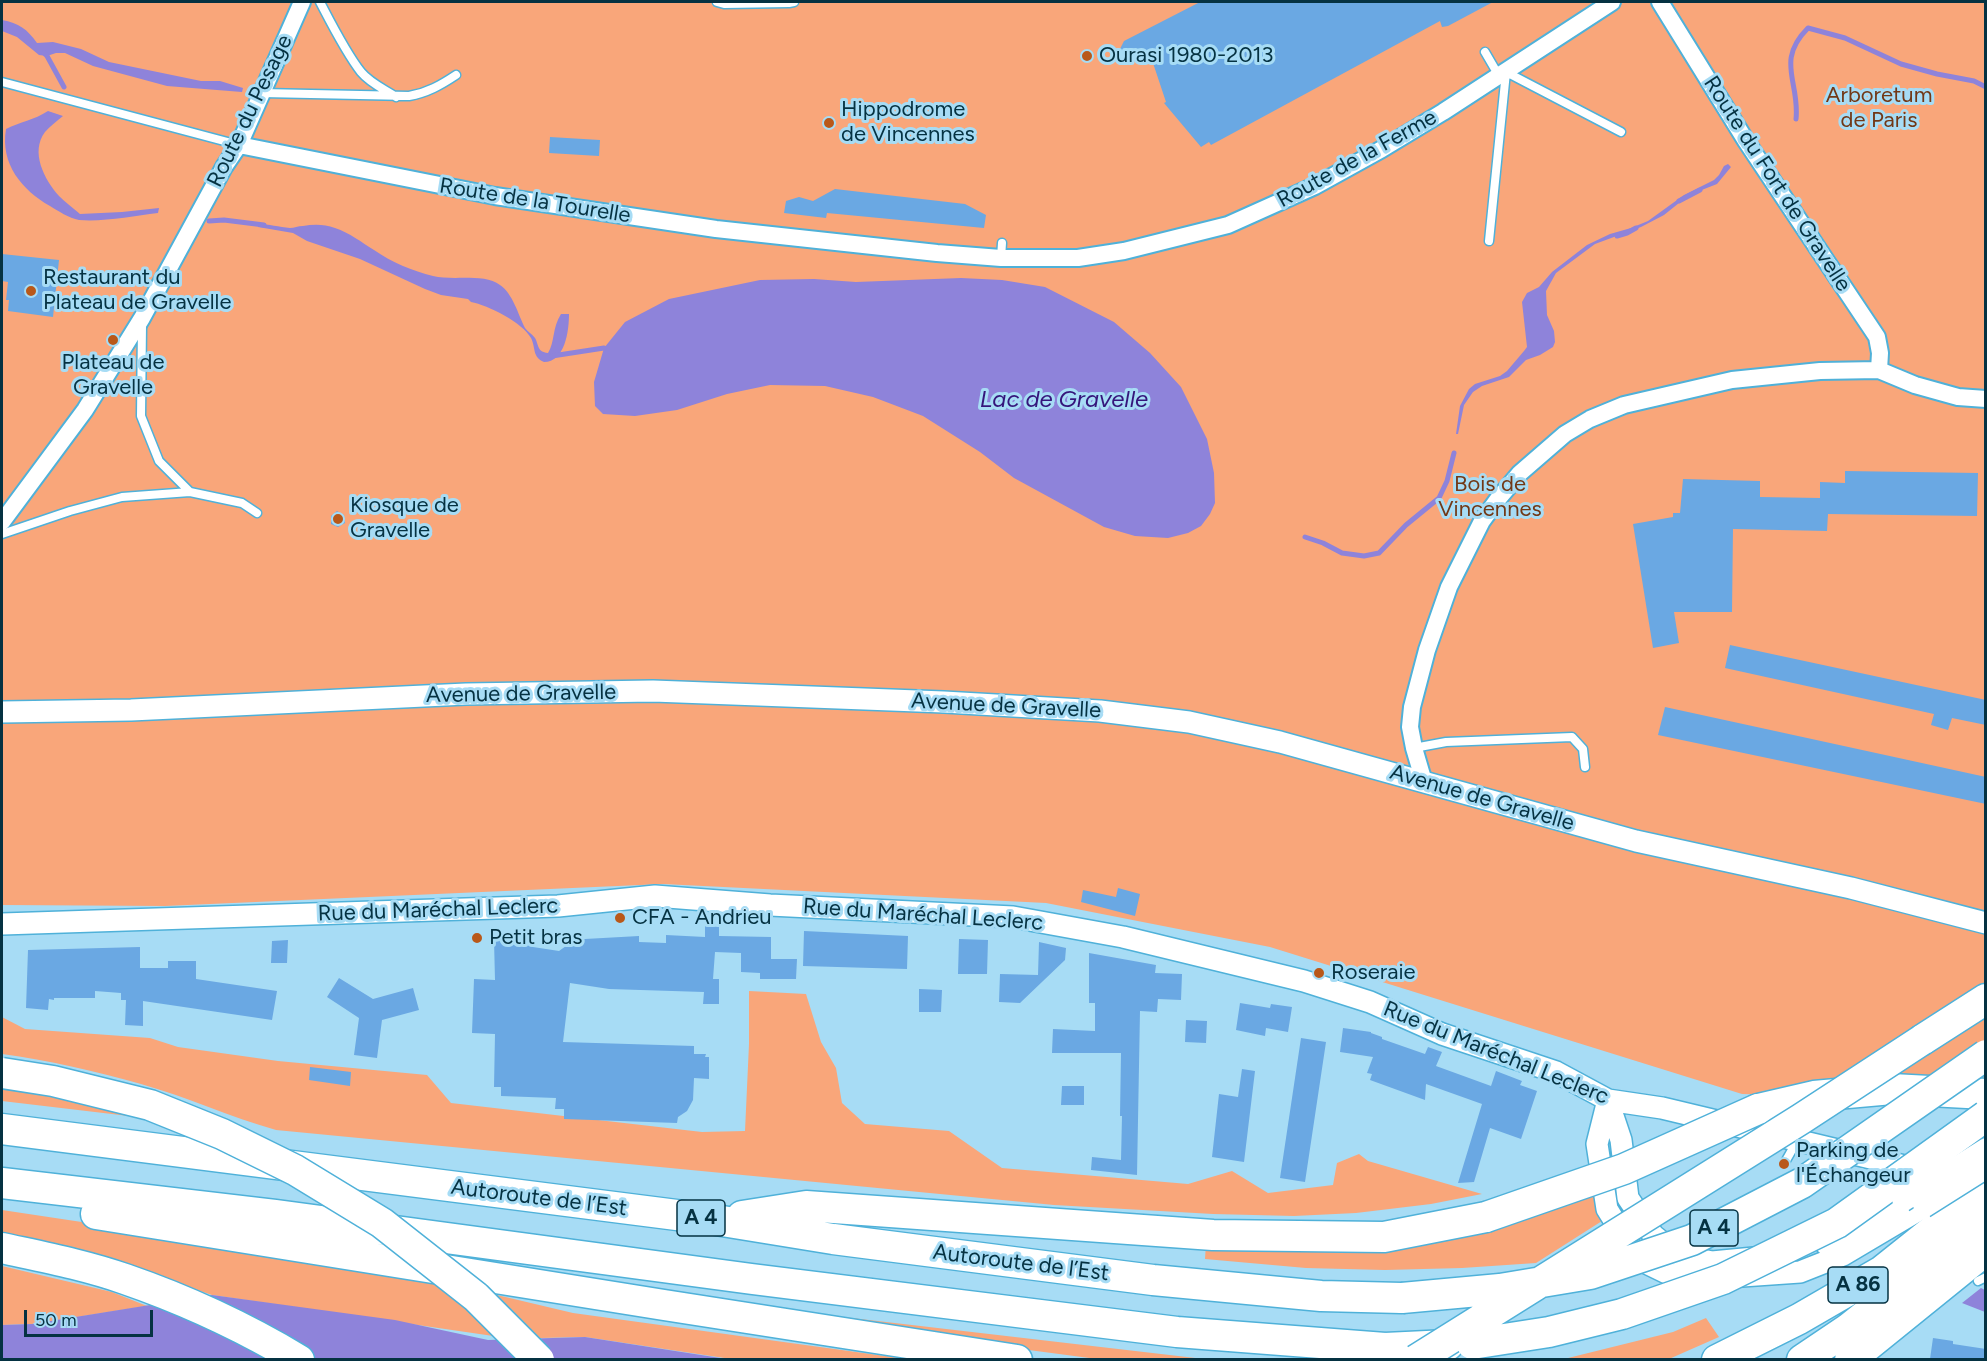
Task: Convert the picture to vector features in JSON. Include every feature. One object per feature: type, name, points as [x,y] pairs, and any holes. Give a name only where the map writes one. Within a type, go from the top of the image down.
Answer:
[{"type":"highway","points":[[1416,1359],[1801,1119],[1986,999]]},
{"type":"highway","name":"Autoroute de l’Est","points":[[2,1129],[716,1220],[833,1239],[1153,1280],[1321,1296],[1402,1298],[1500,1289],[1590,1274],[1692,1240],[1802,1183],[1986,1055]]},
{"type":"highway","points":[[2,1073],[53,1081],[150,1105],[222,1134],[295,1170],[382,1223],[476,1297],[539,1359]]},
{"type":"highway","points":[[716,1220],[806,1206],[1213,1235],[1384,1237],[1486,1217],[1624,1169],[1758,1109],[1814,1096],[1892,1089],[1986,1094]]},
{"type":"highway","name":"A 4","points":[[2,1183],[275,1215],[752,1279],[1177,1332],[1385,1348],[1472,1344],[1549,1332],[1622,1314],[1723,1279],[1837,1223],[1986,1116]]},
{"type":"highway","name":"A 86","points":[[1717,1359],[1799,1319],[1882,1271],[1986,1187]]},
{"type":"highway","points":[[2,1198],[664,1305],[1017,1359]]},
{"type":"highway","points":[[1802,1359],[1848,1329],[1984,1230]]},
{"type":"highway","points":[[1850,1359],[1984,1230]]},
{"type":"highway","points":[[2,1248],[134,1282],[204,1309],[299,1359]]},
{"type":"street","name":"Route du Pesage","points":[[2,522],[85,410],[142,318],[224,167],[239,145],[302,2]]},
{"type":"street","name":"Route de la Ferme","points":[[1078,258],[1124,251],[1228,225],[1316,186],[1382,150],[1612,2]]},
{"type":"street","name":"Route du Fort de Gravelle","points":[[1660,2],[1746,141],[1877,337],[1880,353],[1879,370]]},
{"type":"street","name":"Route de la Tourelle","points":[[239,145],[495,196],[636,218],[870,247],[1001,250],[1078,258]]},
{"type":"street","points":[[1424,782],[1410,727],[1418,682],[1440,609],[1482,521],[1520,473],[1564,434],[1590,419],[1624,405],[1732,380],[1820,371],[1879,370],[1915,385],[1958,397],[1986,399]]},
{"type":"street","name":"Avenue de Gravelle","points":[[2,712],[131,710],[466,694],[653,691],[944,702],[1100,711],[1189,722],[1280,742],[1636,841],[1851,888],[1986,923]]},
{"type":"street","name":"Rue du Maréchal Leclerc","points":[[2,924],[558,906],[655,896],[770,905],[1013,917],[1123,937],[1304,981],[1370,1002],[1442,1034],[1556,1072],[1608,1100],[1662,1108],[1986,1187]]},
{"type":"street","points":[[1608,1100],[1621,1140],[1628,1198],[1653,1235],[1678,1255],[1712,1262],[1802,1253],[1840,1238],[1986,1149]]},
{"type":"street","points":[[1608,1100],[1597,1144],[1606,1209],[1638,1259],[1671,1275],[1713,1278],[1800,1272],[1843,1255],[1986,1168]]},
{"type":"lane","points":[[320,2],[362,72],[396,97]]},
{"type":"lane","points":[[717,2],[724,4],[794,2]]},
{"type":"lane","points":[[1485,52],[1503,74],[1621,132]]},
{"type":"lane","points":[[1489,241],[1503,74]]},
{"type":"lane","points":[[262,93],[396,97],[420,94],[456,75]]},
{"type":"lane","name":"Route de la Tourelle","points":[[2,82],[239,145]]},
{"type":"lane","points":[[142,318],[141,416],[159,461],[190,492]]},
{"type":"lane","points":[[2,534],[122,497],[190,492],[242,503],[257,513]]},
{"type":"lane","points":[[1414,748],[1446,742],[1572,737],[1583,749],[1585,767]]},
{"type":"lane","points":[[1784,1164],[1797,1140]]},
{"type":"green space","name":"Bois de Vincennes","points":[[2,2],[1985,2],[1985,1100],[1742,1094],[1270,947],[1046,903],[663,884],[165,906],[2,905]]},
{"type":"green space","points":[[749,991],[806,994],[821,1042],[836,1068],[842,1103],[865,1124],[949,1131],[1002,1168],[1188,1184],[1232,1171],[1268,1193],[1333,1185],[1337,1163],[1359,1154],[1368,1161],[1482,1194],[1431,1204],[1356,1213],[1294,1216],[1054,1205],[276,1130],[141,1084],[72,1066],[2,1054],[2,1017],[25,1029],[150,1038],[178,1047],[278,1061],[427,1075],[451,1103],[702,1132],[745,1131]]},
{"type":"green space","points":[[2,1084],[154,1119],[2,1101]]},
{"type":"green space","points":[[1593,1190],[1602,1221],[1536,1263],[1385,1270],[1306,1268],[1205,1259],[1206,1244],[1347,1243]]},
{"type":"green space","points":[[2,1210],[427,1274],[500,1337],[212,1295],[129,1267],[2,1233]]},
{"type":"green space","points":[[2,1266],[112,1292],[147,1306],[32,1324],[2,1325]]},
{"type":"green space","points":[[497,1295],[573,1313],[907,1359],[731,1359],[585,1337],[540,1338]]},
{"type":"green space","points":[[740,1305],[1204,1359],[1097,1359],[733,1311]]},
{"type":"green space","points":[[1706,1318],[1719,1337],[1669,1359],[1564,1359],[1673,1332]]},
{"type":"water","points":[[2,20],[22,27],[37,43],[53,42],[81,49],[109,62],[201,81],[220,81],[243,88],[242,92],[167,86],[93,66],[65,53],[39,55],[17,37],[2,31]]},
{"type":"water","points":[[48,111],[63,116],[45,132],[39,148],[39,157],[48,182],[61,198],[80,214],[159,208],[158,213],[79,220],[60,212],[30,192],[15,175],[10,165],[6,154],[6,129]]},
{"type":"water","points":[[1728,164],[1731,167],[1717,184],[1689,195],[1664,215],[1641,227],[1595,244],[1556,273],[1546,291],[1547,315],[1554,331],[1553,347],[1526,360],[1509,377],[1482,386],[1473,392],[1464,405],[1458,434],[1456,434],[1460,406],[1469,389],[1475,384],[1500,376],[1507,371],[1527,347],[1522,302],[1527,293],[1539,287],[1552,272],[1587,245],[1610,234],[1648,221],[1684,195],[1714,180]]},
{"type":"water","points":[[258,224],[290,228],[323,225],[351,235],[402,266],[418,272],[441,277],[493,281],[505,289],[525,328],[535,338],[540,350],[544,352],[548,353],[550,349],[561,314],[569,314],[564,344],[557,357],[544,362],[536,355],[533,342],[527,332],[495,311],[468,299],[441,295],[425,289],[360,259],[307,241],[293,233],[258,227]]},
{"type":"water","name":"Lac de Gravelle","points":[[961,278],[1002,280],[1045,287],[1114,322],[1150,353],[1181,387],[1207,439],[1214,473],[1215,503],[1201,526],[1188,533],[1168,538],[1135,536],[1104,527],[1014,478],[980,452],[923,416],[873,397],[825,386],[770,385],[727,394],[677,410],[635,416],[603,414],[595,406],[594,382],[604,348],[625,322],[669,299],[760,280],[814,279],[856,282]]},
{"type":"water","points":[[1981,1288],[1985,1290],[1985,1312],[1962,1303]]},
{"type":"water","points":[[212,1295],[395,1320],[488,1340],[585,1337],[727,1359],[2,1360],[2,1325],[32,1324]]},
{"type":"building","points":[[1200,2],[1493,2],[1448,26],[1442,27],[1440,21],[1211,145],[1209,142],[1201,147],[1164,103],[1166,102],[1153,63],[1124,60],[1120,49],[1124,41]]},
{"type":"building","points":[[550,137],[600,140],[599,156],[549,153]]},
{"type":"building","points":[[835,189],[965,204],[986,215],[984,228],[827,213],[826,218],[784,213],[786,201],[799,197],[813,201]]},
{"type":"building","name":"Restaurant du Plateau de Gravelle","points":[[2,254],[59,260],[53,317],[8,311],[9,300],[6,300],[8,282],[2,281]]},
{"type":"building","points":[[1845,471],[1978,473],[1977,516],[1828,514],[1827,531],[1733,529],[1732,612],[1674,612],[1679,643],[1653,648],[1633,524],[1673,517],[1673,513],[1680,513],[1683,479],[1760,481],[1760,497],[1820,498],[1820,482],[1845,483]]},
{"type":"building","name":"Kiosque de Gravelle","points":[[337,511],[344,515],[345,523],[338,527],[331,524],[331,516]]},
{"type":"building","points":[[1730,645],[1986,700],[1986,725],[1952,718],[1948,730],[1931,725],[1934,714],[1725,668]]},
{"type":"building","points":[[1665,707],[1986,777],[1986,804],[1658,735]]},
{"type":"building","points":[[1118,888],[1140,894],[1135,916],[1081,902],[1083,890],[1116,897]]},
{"type":"building","points":[[705,926],[719,927],[719,936],[771,937],[771,959],[797,959],[796,979],[760,979],[760,973],[741,972],[741,953],[715,952],[713,979],[719,979],[719,1004],[703,1004],[704,992],[609,989],[570,983],[563,1042],[694,1046],[694,1054],[706,1054],[705,1057],[709,1057],[709,1079],[694,1078],[693,1100],[687,1111],[678,1117],[677,1123],[564,1119],[564,1109],[555,1109],[556,1098],[501,1096],[501,1087],[494,1087],[495,1034],[472,1033],[474,979],[495,980],[494,940],[534,939],[533,947],[559,951],[573,941],[585,939],[639,936],[639,942],[666,943],[666,935],[705,937]]},
{"type":"building","points":[[804,931],[908,936],[907,969],[803,966]]},
{"type":"building","points":[[959,939],[988,940],[987,974],[958,974]]},
{"type":"building","points":[[288,940],[287,963],[271,963],[272,941]]},
{"type":"building","points":[[1039,942],[1066,948],[1065,960],[1020,1003],[999,1002],[1000,974],[1038,975]]},
{"type":"building","points":[[140,947],[140,968],[168,968],[168,961],[196,961],[196,979],[277,991],[272,1020],[143,1001],[143,1026],[125,1025],[126,1000],[121,1000],[121,993],[95,991],[95,998],[49,999],[48,1010],[26,1008],[28,950]]},
{"type":"building","points":[[1089,953],[1156,965],[1155,973],[1182,974],[1181,1000],[1158,999],[1157,1012],[1140,1011],[1137,1175],[1091,1170],[1092,1157],[1121,1160],[1121,1053],[1052,1053],[1053,1029],[1095,1031],[1095,1003],[1089,1003]]},
{"type":"building","points":[[339,978],[373,999],[413,988],[419,1010],[382,1020],[377,1058],[354,1055],[359,1018],[327,997]]},
{"type":"building","points":[[919,989],[942,990],[941,1012],[919,1012]]},
{"type":"building","points":[[1240,1003],[1270,1008],[1271,1004],[1292,1007],[1288,1032],[1266,1028],[1265,1036],[1236,1030]]},
{"type":"building","points":[[1186,1020],[1207,1021],[1206,1043],[1185,1042]]},
{"type":"building","points":[[1343,1028],[1371,1032],[1382,1039],[1425,1054],[1428,1047],[1442,1052],[1436,1066],[1491,1086],[1496,1071],[1522,1081],[1520,1085],[1537,1091],[1521,1139],[1490,1128],[1474,1182],[1458,1183],[1482,1104],[1426,1084],[1425,1100],[1370,1080],[1372,1074],[1367,1073],[1373,1057],[1340,1052]]},
{"type":"building","points":[[1301,1038],[1326,1042],[1305,1182],[1280,1178]]},
{"type":"building","points":[[310,1067],[351,1072],[350,1086],[309,1080]]},
{"type":"building","points":[[1242,1069],[1255,1071],[1244,1162],[1212,1157],[1219,1094],[1238,1097]]},
{"type":"building","points":[[1062,1086],[1084,1086],[1084,1105],[1061,1105]]},
{"type":"building","points":[[1933,1338],[1953,1341],[1953,1344],[1986,1349],[1986,1359],[1930,1359]]},
{"type":"waterway","points":[[1796,119],[1791,62],[1798,40],[1808,28],[1845,38],[1901,64],[1974,81],[1986,87]]},
{"type":"waterway","points":[[44,53],[64,87]]},
{"type":"waterway","points":[[1679,201],[1700,190]]},
{"type":"waterway","points":[[209,221],[224,220],[264,225]]},
{"type":"waterway","points":[[1617,236],[1636,228]]},
{"type":"waterway","points":[[552,356],[604,348]]},
{"type":"waterway","points":[[1305,537],[1342,553],[1364,556],[1379,553],[1406,525],[1439,498],[1447,481],[1454,453]]},
{"type":"place","name":"Ourasi 1980-2013","points":[[1087,56]]},
{"type":"place","name":"Hippodrome de Vincennes","points":[[829,123]]},
{"type":"place","name":"Restaurant du Plateau de Gravelle","points":[[31,291]]},
{"type":"place","name":"Plateau de Gravelle","points":[[113,340]]},
{"type":"place","name":"Kiosque de Gravelle","points":[[338,519]]},
{"type":"place","name":"CFA - Andrieu","points":[[620,918]]},
{"type":"place","name":"Petit bras","points":[[477,938]]},
{"type":"place","name":"Roseraie","points":[[1319,973]]},
{"type":"place","name":"Parking de l'Échangeur","points":[[1784,1164]]},
{"type":"park label","name":"Arboretum de Paris","points":[[1879,108]]}]
